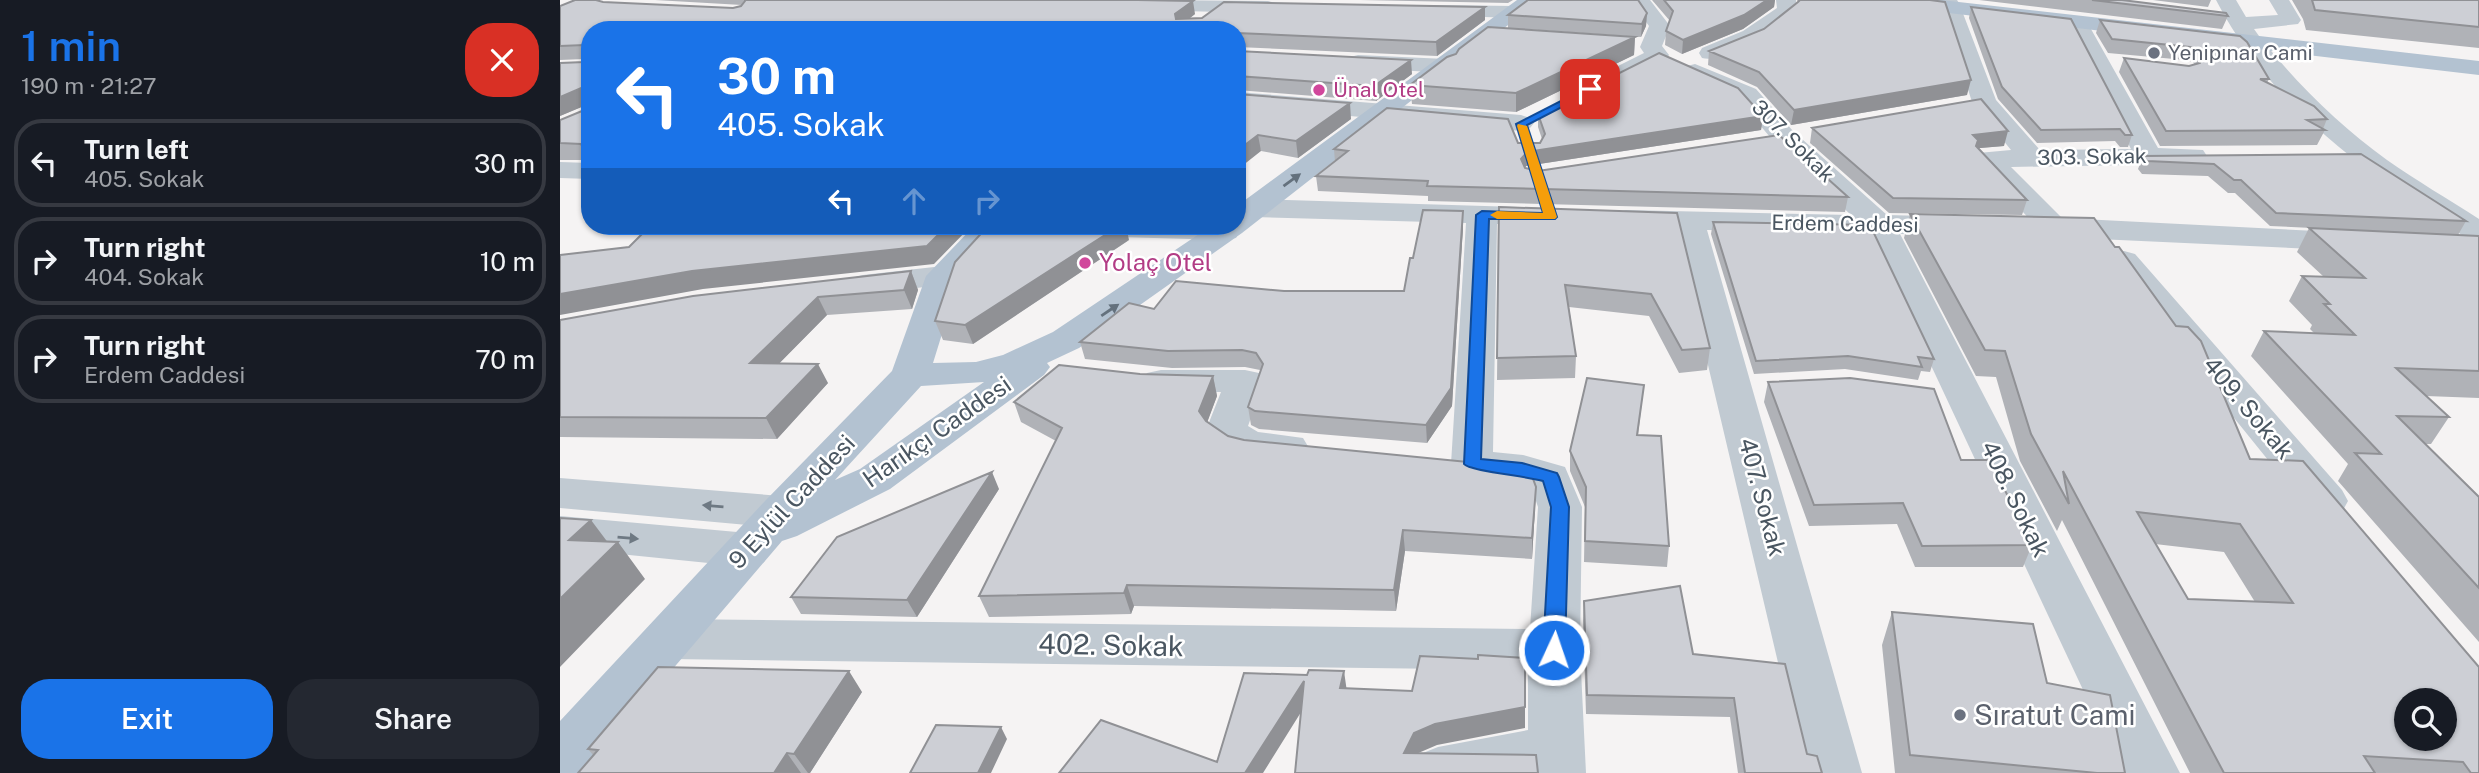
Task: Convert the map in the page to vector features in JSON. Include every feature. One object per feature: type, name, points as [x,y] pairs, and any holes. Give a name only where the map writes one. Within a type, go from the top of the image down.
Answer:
[{"type":"main road","points":[[1889,0],[1949,4],[2077,22],[2238,22],[2479,68]]},
{"type":"main road","points":[[1201,21],[1226,3]]},
{"type":"main road","name":"Harıkçı Caddesi","points":[[1246,214],[1522,6]]},
{"type":"main road","points":[[2238,22],[2329,62],[2479,80]]},
{"type":"main road","name":"9 Eylül Caddesi","points":[[560,760],[765,531],[910,375],[943,276],[982,235]]},
{"type":"main road","name":"Harıkçı Caddesi","points":[[765,531],[875,480],[1061,359],[1219,235]]},
{"type":"main road","name":"Harıkçı Caddesi","points":[[910,375],[976,373],[1016,363],[1061,359]]},
{"type":"street","points":[[1596,86],[1648,49],[1660,26],[1640,0]]},
{"type":"street","points":[[1683,65],[1752,36],[1787,10],[1786,0]]},
{"type":"street","points":[[2209,15],[2238,22],[2291,20],[2280,0]]},
{"type":"street","points":[[1127,6],[1226,3],[1295,7]]},
{"type":"street","points":[[1949,4],[1984,102],[2032,158]]},
{"type":"street","points":[[1415,11],[1522,6]]},
{"type":"street","points":[[2077,22],[2149,157]]},
{"type":"street","points":[[2238,22],[2284,81],[2364,156],[2479,232]]},
{"type":"street","points":[[1482,35],[1517,38]]},
{"type":"street","name":"307. Sokak","points":[[1648,49],[1747,94],[1784,137],[1881,225]]},
{"type":"street","points":[[1335,61],[1446,65]]},
{"type":"street","points":[[2098,61],[2122,64]]},
{"type":"street","points":[[1246,100],[1387,110],[1521,124],[1546,111]]},
{"type":"street","points":[[1957,106],[1984,102]]},
{"type":"street","points":[[1521,124],[1529,149]]},
{"type":"street","points":[[1756,141],[1810,132]]},
{"type":"street","name":"303. Sokak","points":[[2054,228],[1988,159],[2216,156]]},
{"type":"street","points":[[2323,156],[2364,156]]},
{"type":"street","points":[[560,170],[581,171]]},
{"type":"street","name":"Erdem Caddesi","points":[[1246,221],[1566,212],[1690,222],[2054,228],[2384,243]]},
{"type":"street","points":[[1438,773],[1556,761],[1554,650],[1560,507],[1550,477],[1522,469],[1452,462],[1482,215]]},
{"type":"street","name":"407. Sokak","points":[[1690,222],[1752,388],[1833,773]]},
{"type":"street","name":"408. Sokak","points":[[1881,225],[1949,400],[2151,773]]},
{"type":"street","name":"409. Sokak","points":[[2097,230],[2346,525]]},
{"type":"street","points":[[837,288],[943,276]]},
{"type":"street","points":[[1120,377],[1172,382],[1245,381],[1226,430],[1248,445],[1322,450]]},
{"type":"street","points":[[560,493],[765,531]]},
{"type":"street","points":[[560,532],[765,531]]},
{"type":"street","name":"402. Sokak","points":[[668,639],[1554,650]]},
{"type":"building","points":[[575,0],[733,8],[741,6],[745,0],[1193,1],[1175,14],[1176,19],[1202,18],[1224,2],[1485,7],[1436,42],[1246,33],[1246,21],[581,21],[581,45],[560,46],[560,6]]},
{"type":"building","points":[[1528,0],[1638,0],[1647,13],[1642,24],[1508,15]]},
{"type":"building","points":[[1664,0],[1767,0],[1744,15],[1683,40],[1666,31],[1673,11]]},
{"type":"building","points":[[1800,0],[1945,2],[1971,80],[1794,110],[1759,72],[1709,51],[1764,29]]},
{"type":"building","points":[[2092,0],[2122,0],[2226,13],[2228,16]]},
{"type":"building","points":[[2312,0],[2479,0],[2479,27],[2315,10]]},
{"type":"building","points":[[1971,7],[2071,19],[2132,135],[2125,135],[2120,129],[2041,130],[2002,87]]},
{"type":"building","points":[[2100,20],[2240,36],[2247,42],[2269,79],[2260,79],[2314,106],[2327,119],[2307,120],[2325,130],[2166,131],[2124,58],[2189,66],[2200,63],[2203,55],[2198,49],[2190,47],[2112,39]]},
{"type":"building","points":[[1488,27],[1635,37],[1516,93],[1410,85],[1447,57],[1456,54]]},
{"type":"building","points":[[1246,51],[1411,60],[1374,86],[1246,77]]},
{"type":"building","points":[[1659,53],[1738,88],[1763,116],[1527,152],[1521,159],[1525,168],[1538,171],[1779,135],[1848,197],[1427,186],[1428,181],[1316,176],[1348,151],[1334,149],[1387,108],[1508,119],[1518,143],[1540,143],[1545,134],[1538,114]]},
{"type":"building","points":[[581,62],[581,88],[560,97],[560,63]]},
{"type":"building","points":[[1246,95],[1350,103],[1296,141],[1258,135],[1246,144]]},
{"type":"building","points":[[1981,99],[2008,131],[1973,135],[1978,140],[1976,146],[2027,200],[1893,198],[1812,128]]},
{"type":"building","points":[[581,111],[581,144],[560,143],[560,120]]},
{"type":"building","points":[[2361,154],[2466,221],[2276,213],[2241,180],[2234,180],[2214,164],[2147,161],[2143,156]]},
{"type":"building","points":[[1499,207],[1677,213],[1710,348],[1682,350],[1651,294],[1565,285],[1576,356],[1497,358]]},
{"type":"building","points":[[1423,210],[1463,211],[1451,388],[1426,425],[1255,411],[1248,407],[1263,364],[1256,353],[1242,350],[1168,351],[1080,342],[1129,303],[1154,309],[1176,281],[1284,291],[1404,291]]},
{"type":"building","points":[[1910,214],[2094,218],[2115,247],[2119,247],[2176,326],[2188,327],[2201,341],[2250,459],[2303,461],[2479,667],[2479,773],[2471,773],[2463,762],[2364,756],[2375,773],[2224,773],[2063,471],[2069,504],[2031,434],[2005,351],[1985,350]],"holes":[[[2137,512],[2240,524],[2293,603],[2188,599]]]},
{"type":"building","points":[[1713,222],[1870,225],[1934,359],[1918,357],[1922,367],[1848,356],[1756,361]]},
{"type":"building","points":[[2309,228],[2479,236],[2479,371],[2396,368],[2449,417],[2397,416],[2479,497],[2479,588],[2355,453],[2381,454],[2264,331],[2355,335],[2324,304],[2330,304],[2302,276],[2365,278]]},
{"type":"building","points":[[641,235],[938,235],[927,246],[692,271],[560,294],[560,255],[629,247]]},
{"type":"building","points":[[980,235],[1105,235],[965,325],[935,321],[955,262]]},
{"type":"building","points":[[911,271],[904,290],[818,297],[750,363],[818,364],[766,418],[560,417],[560,320],[693,296]]},
{"type":"building","points":[[1059,365],[1140,374],[1213,376],[1199,411],[1206,421],[1228,436],[1244,440],[1529,468],[1536,487],[1532,538],[1403,530],[1394,590],[1127,585],[1124,593],[979,596],[1062,428],[1014,402]]},
{"type":"building","points":[[1587,378],[1644,385],[1637,435],[1661,436],[1669,546],[1585,541],[1586,487],[1570,451]]},
{"type":"building","points":[[1850,378],[1934,389],[1961,460],[1990,460],[2032,545],[1922,546],[1903,503],[1814,505],[1768,382]]},
{"type":"building","points":[[992,472],[907,600],[791,597],[837,537]]},
{"type":"building","points":[[560,518],[591,520],[569,540],[618,542],[560,599]]},
{"type":"building","points":[[1680,586],[1693,654],[1785,664],[1807,754],[1817,756],[1822,773],[1745,773],[1734,698],[1587,695],[1584,601]]},
{"type":"building","points":[[1892,612],[2033,624],[2047,683],[2110,695],[2125,773],[2097,773],[1910,755]]},
{"type":"building","points":[[1478,655],[1525,658],[1525,707],[1435,724],[1414,733],[1404,753],[1536,755],[1538,773],[1295,773],[1304,681],[1245,773],[1059,773],[1101,720],[1217,762],[1244,673],[1307,675],[1309,670],[1344,671],[1340,688],[1412,691],[1420,656],[1478,659]]},
{"type":"building","points":[[658,667],[849,671],[794,754],[787,753],[774,773],[578,773],[598,750],[588,749]]},
{"type":"building","points":[[936,725],[1001,727],[978,773],[910,773]]},
{"type":"slow traffic","points":[[1497,215],[1550,217],[1522,126]]},
{"type":"place","name":"Yenipınar Cami","points":[[2154,53]]},
{"type":"place","name":"Ünal Otel","points":[[1319,90]]},
{"type":"place","name":"Yolaç Otel","points":[[1085,263]]},
{"type":"place","name":"Sıratut Cami","points":[[1960,715]]},
{"type":"route","points":[[1554,650],[1560,507],[1550,477],[1522,469],[1472,464],[1482,215],[1550,217],[1521,124],[1590,89]]}]
